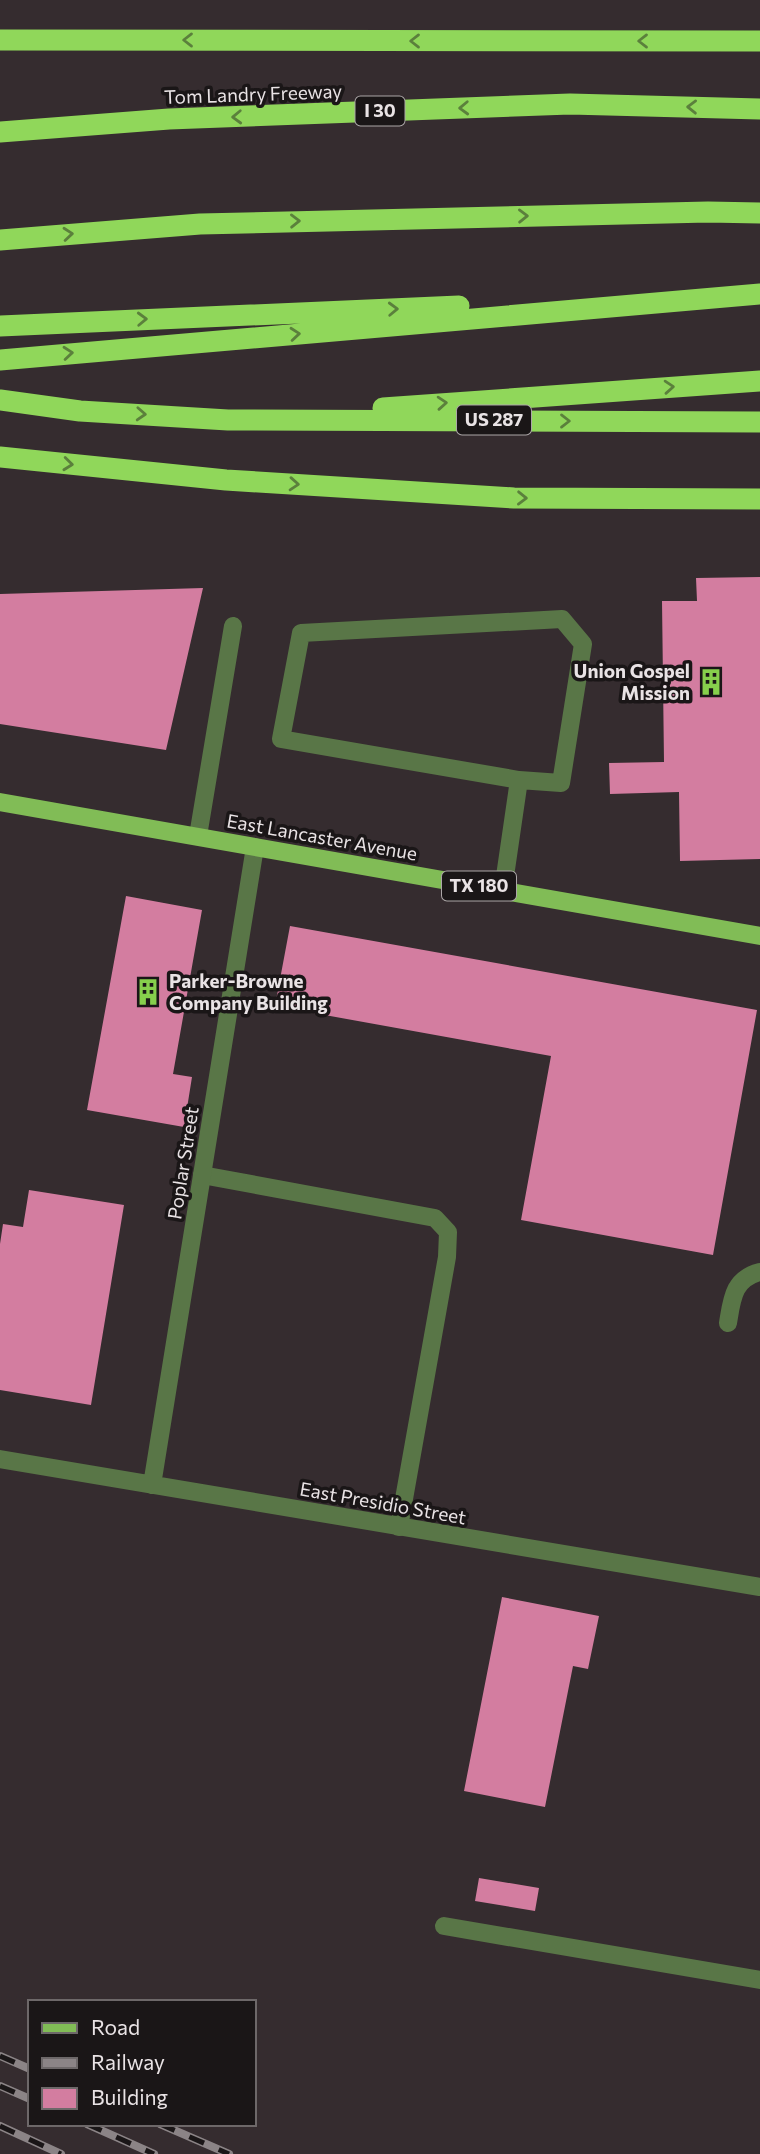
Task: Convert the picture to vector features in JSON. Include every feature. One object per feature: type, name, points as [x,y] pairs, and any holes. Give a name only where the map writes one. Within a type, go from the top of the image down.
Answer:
[{"type":"highway","points":[[0,40],[760,41]]},
{"type":"highway","name":"Tom Landry Freeway","points":[[0,132],[169,119],[570,104],[760,109]]},
{"type":"highway","points":[[0,240],[200,224],[760,213]]},
{"type":"highway","points":[[0,326],[760,294]]},
{"type":"highway","points":[[0,360],[760,294]]},
{"type":"highway","points":[[228,420],[760,380]]},
{"type":"highway","name":"US 287","points":[[0,400],[80,411],[228,420],[760,422]]},
{"type":"highway","points":[[0,457],[226,480],[514,498],[760,499]]},
{"type":"main road","name":"East Lancaster Avenue","points":[[0,802],[760,936]]},
{"type":"street","points":[[562,620],[583,644],[561,783],[519,780],[281,739],[301,633],[562,620]]},
{"type":"street","points":[[198,836],[233,626]]},
{"type":"street","points":[[503,890],[519,780]]},
{"type":"street","name":"Poplar Street","points":[[152,1485],[255,846]]},
{"type":"street","points":[[202,1175],[435,1218],[447,1232],[447,1257],[399,1527]]},
{"type":"street","points":[[727,1323],[733,1292],[749,1275],[760,1272]]},
{"type":"street","name":"East Presidio Street","points":[[0,1459],[760,1587]]},
{"type":"street","points":[[444,1926],[760,1980]]},
{"type":"building","name":"Union Gospel Mission","points":[[760,577],[760,859],[680,861],[679,792],[610,794],[609,763],[664,762],[662,601],[697,601],[696,578]]},
{"type":"building","points":[[203,588],[166,750],[0,724],[0,594]]},
{"type":"building","name":"Parker-Browne Company Building","points":[[126,896],[202,910],[173,1074],[192,1077],[184,1127],[87,1110]]},
{"type":"building","points":[[290,926],[757,1010],[713,1255],[521,1220],[551,1056],[275,1006]]},
{"type":"building","points":[[29,1190],[124,1205],[91,1405],[0,1390],[0,1244],[3,1224],[23,1227]]},
{"type":"building","points":[[502,1597],[599,1616],[588,1669],[573,1666],[545,1807],[464,1791]]},
{"type":"building","points":[[479,1878],[539,1888],[535,1911],[475,1901]]},
{"type":"railway","points":[[0,2056],[28,2068]]},
{"type":"railway","points":[[0,2086],[28,2098]]},
{"type":"railway","points":[[0,2126],[61,2154]]},
{"type":"railway","points":[[91,2126],[154,2154]]},
{"type":"railway","points":[[165,2126],[229,2154]]},
{"type":"place","name":"Union Gospel Mission","points":[[711,682]]},
{"type":"place","name":"Parker-Browne Company Building","points":[[148,992]]}]
